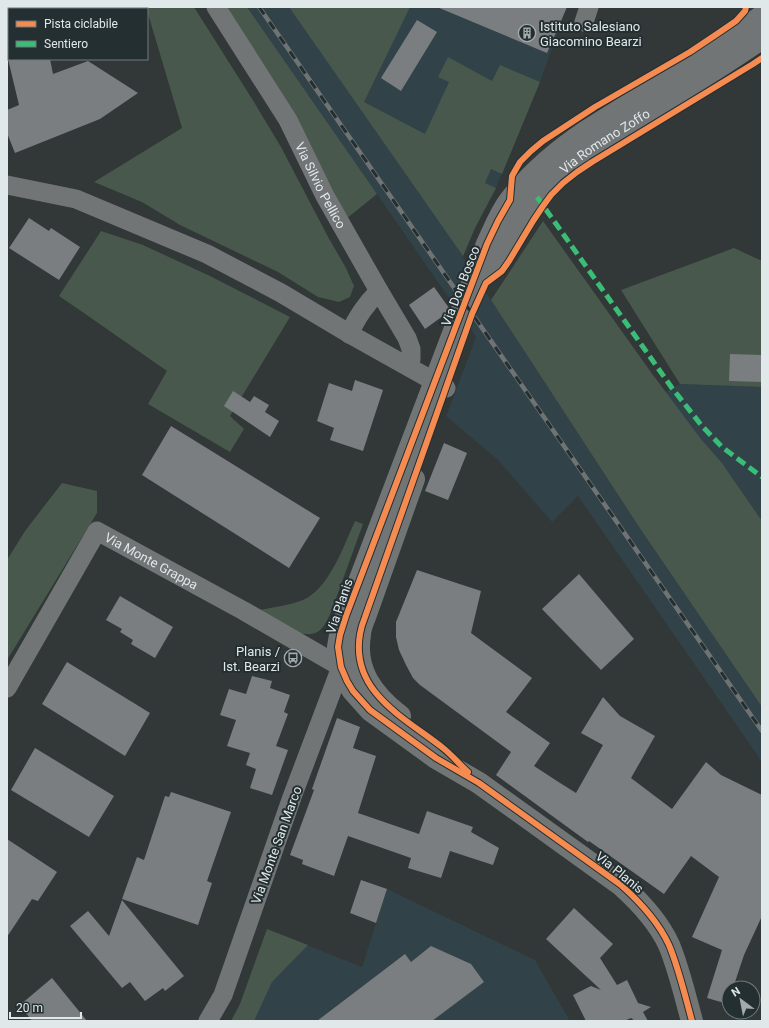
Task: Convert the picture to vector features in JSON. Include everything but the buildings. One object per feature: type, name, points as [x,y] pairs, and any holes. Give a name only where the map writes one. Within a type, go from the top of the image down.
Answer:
[{"type":"street","name":"Via Silvio Pellico","points":[[216,7],[288,120],[325,196],[407,338],[411,349],[411,359],[408,367]]},
{"type":"street","name":"Via Romano Zoffo","points":[[510,200],[535,172],[566,144],[718,48],[762,16]]},
{"type":"street","name":"Via Romano Zoffo","points":[[486,283],[502,248],[523,214],[562,171],[594,145],[712,72],[762,38]]},
{"type":"street","points":[[7,185],[76,199],[207,254],[281,293],[349,334],[441,385]]},
{"type":"street","name":"Via Don Bosco","points":[[441,385],[487,244],[510,200]]},
{"type":"street","name":"Via Don Bosco","points":[[441,385],[486,283]]},
{"type":"street","points":[[349,334],[357,317],[379,291]]},
{"type":"street","name":"Via Planis","points":[[441,385],[364,616],[358,648],[350,665],[363,672],[369,684],[390,708],[444,749],[479,783],[621,885],[636,899],[660,928],[668,943],[676,964],[692,1021]]},
{"type":"street","name":"Via Monte Grappa","points":[[7,688],[97,531],[244,611],[350,665]]},
{"type":"street","name":"Via Monte San Marco","points":[[208,1021],[223,995],[292,797],[350,665]]},
{"type":"shaded area","points":[[247,7],[567,7],[540,82],[496,188],[475,228],[463,257],[641,530],[762,707],[762,762],[578,496],[552,522],[498,460],[446,416],[476,337]]},
{"type":"shaded area","points":[[680,384],[762,387],[762,521],[722,463],[701,439],[665,392]]},
{"type":"shaded area","points":[[387,889],[535,960],[570,1021],[231,1021],[240,1004],[267,929],[362,967]]},
{"type":"green space","points":[[194,7],[281,147],[346,268],[354,286],[350,297],[339,302],[318,297],[278,272],[180,225],[142,202],[94,182],[182,128],[148,14],[148,8],[146,8]]},
{"type":"green space","points":[[223,7],[247,7],[377,194],[346,219]]},
{"type":"green space","points":[[289,7],[410,7],[364,102],[425,134],[449,82],[438,77],[448,57],[492,81],[500,65],[540,82],[502,174],[491,169],[485,183],[496,188],[475,228],[463,256]]},
{"type":"green space","points":[[543,221],[653,375],[701,439],[722,463],[762,521],[762,707],[641,530],[491,300]]},
{"type":"green space","points":[[101,231],[143,245],[210,276],[290,317],[230,416],[244,429],[230,452],[148,404],[167,371],[59,296]]},
{"type":"green space","points":[[734,248],[762,261],[762,387],[680,384],[621,290]]},
{"type":"green space","points":[[62,483],[97,491],[97,513],[7,660],[7,560],[25,531]]},
{"type":"green space","points":[[355,521],[363,524],[331,612],[326,623],[319,631],[310,634],[297,632],[259,610],[284,606],[307,598],[316,592],[330,574]]},
{"type":"green space","points":[[267,929],[308,945],[272,982],[254,1021],[231,1021],[240,1004]]},
{"type":"railway","points":[[259,7],[762,731]]},
{"type":"marked path","points":[[537,197],[672,388],[702,426],[722,447],[762,477]]},
{"type":"cycle path","points":[[692,1021],[673,954],[660,928],[642,905],[621,885],[479,783],[436,758],[370,710],[353,691],[347,681],[341,667],[338,647],[346,616],[487,244],[510,200],[512,176],[520,162],[543,141],[595,107],[690,52],[736,21],[745,11],[746,7]]},
{"type":"cycle path","points":[[468,772],[446,751],[397,714],[384,702],[372,688],[363,672],[359,654],[360,634],[363,623],[472,314],[486,283],[502,271],[543,206],[563,183],[592,162],[762,58]]},
{"type":"place","name":"Istituto Salesiano Giacomino Bearzi","points":[[527,33]]},
{"type":"place","name":"Planis / Ist. Bearzi","points":[[293,658]]}]
